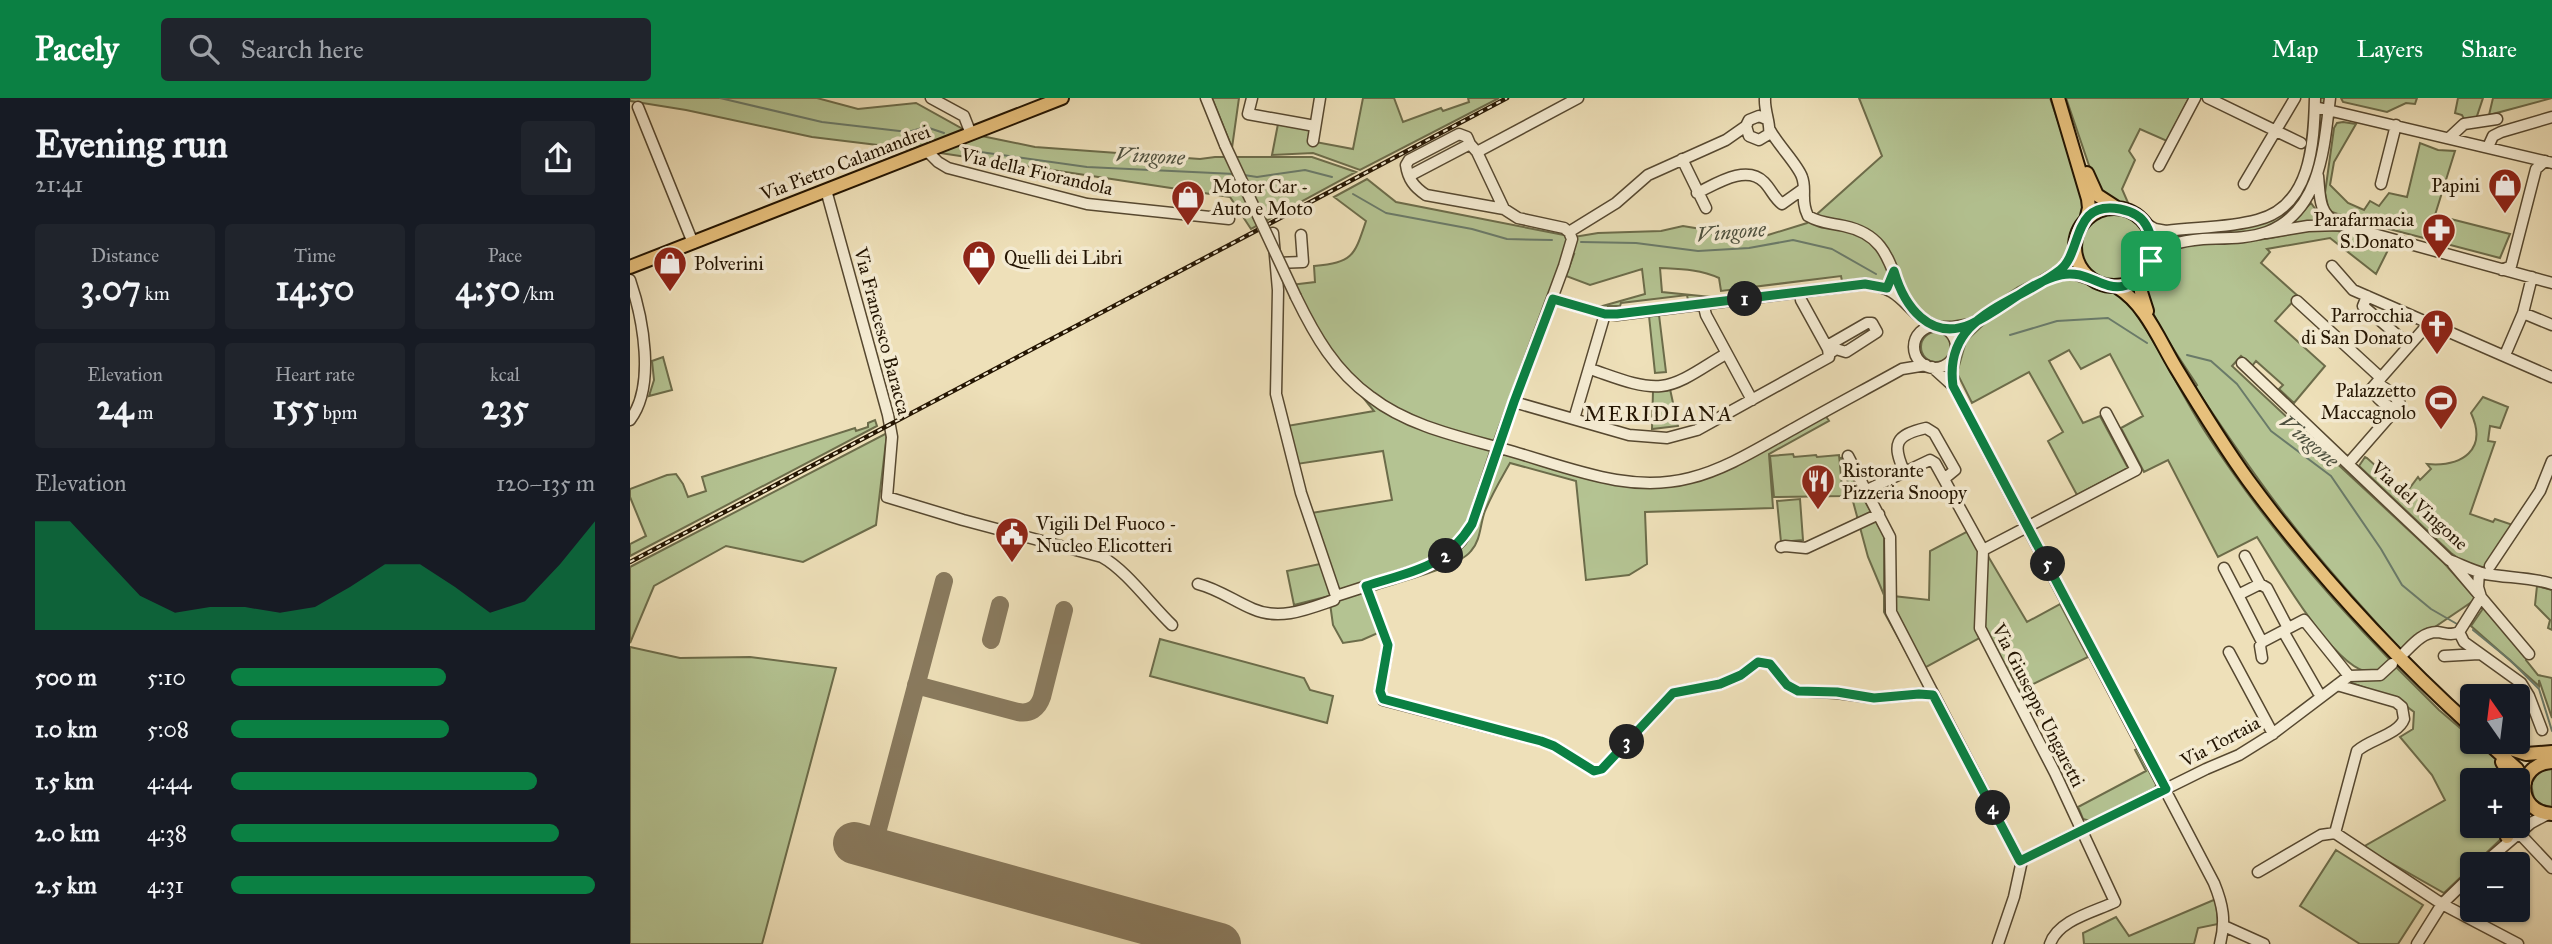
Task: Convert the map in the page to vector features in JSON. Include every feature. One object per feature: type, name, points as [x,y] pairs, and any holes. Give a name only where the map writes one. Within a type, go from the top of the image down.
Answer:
[{"type":"main road","points":[[2058,98],[2088,199],[2086,219]]},
{"type":"main road","name":"Via Pietro Calamandrei","points":[[630,267],[1053,100]]},
{"type":"main road","points":[[2074,148],[2097,195],[2117,208],[2130,211],[2145,223],[2151,234],[2151,261],[2143,274],[2131,283],[2117,287],[2102,285],[2089,279],[2076,261],[2074,250],[2079,228],[2086,219],[2095,213],[2117,208]]},
{"type":"main road","points":[[2143,274],[2141,292],[2150,322]]},
{"type":"main road","points":[[2117,287],[2130,296],[2150,322],[2207,419],[2247,478],[2304,553],[2392,650],[2460,716]]},
{"type":"main road","points":[[2530,754],[2552,752]]},
{"type":"main road","points":[[2502,754],[2516,768]]},
{"type":"main road","points":[[2509,754],[2519,760],[2546,763]]},
{"type":"main road","points":[[2530,772],[2546,763]]},
{"type":"main road","points":[[2530,804],[2540,812],[2550,814]]},
{"type":"street","points":[[931,98],[964,116],[970,134]]},
{"type":"street","points":[[1252,98],[1248,114],[1315,126]]},
{"type":"street","points":[[1313,141],[1320,98]]},
{"type":"street","points":[[1198,584],[1211,587],[1255,610],[1273,615],[1309,609],[1334,600],[1336,596],[1429,566],[1447,555],[1461,541],[1472,524],[1572,239],[1564,229],[1518,218],[1504,209],[1426,195],[1415,188],[1409,176],[1578,98]]},
{"type":"street","points":[[1747,131],[1749,120],[1755,116],[1765,98]]},
{"type":"street","points":[[1765,98],[1767,135],[1801,174],[1802,200],[1808,216],[1819,222],[1860,231],[1886,251],[1904,299]]},
{"type":"street","points":[[2159,166],[2194,98]]},
{"type":"street","points":[[2208,98],[2301,143]]},
{"type":"street","points":[[2244,184],[2295,98]]},
{"type":"street","points":[[1205,101],[1296,297],[1324,349],[1343,373],[1371,398],[1417,423],[1497,448],[1587,474],[1619,480],[1653,482],[1689,478],[1748,454],[1902,369],[1945,365],[1951,360],[1971,324]]},
{"type":"street","points":[[2145,223],[2155,229],[2166,230],[2242,223],[2259,220],[2279,210],[2292,197],[2304,179],[2309,165],[2315,102],[2329,103],[2353,115],[2548,162]]},
{"type":"street","points":[[2329,103],[2318,176],[2322,209],[2327,217],[2341,225],[2552,283]]},
{"type":"street","points":[[638,107],[693,243]]},
{"type":"street","points":[[2327,124],[2332,119],[2353,115]]},
{"type":"street","points":[[1755,116],[1766,119]]},
{"type":"street","points":[[2496,135],[2552,117]]},
{"type":"street","points":[[2449,138],[2464,124],[2494,120],[2497,124],[2496,135],[2488,147]]},
{"type":"street","points":[[2381,184],[2396,125]]},
{"type":"street","points":[[1747,131],[1755,140],[1767,135]]},
{"type":"street","points":[[1569,232],[1616,203],[1647,174],[1747,131]]},
{"type":"street","points":[[1473,148],[1504,209]]},
{"type":"street","name":"Via della Fiorandola","points":[[931,149],[938,162],[948,168],[1087,204],[1229,219]]},
{"type":"street","points":[[2509,270],[2536,169],[2532,158]]},
{"type":"street","points":[[1682,159],[1706,208]]},
{"type":"street","points":[[2536,169],[2548,162]]},
{"type":"street","points":[[1697,193],[1739,175],[1757,177],[1763,181],[1782,204],[1803,189]]},
{"type":"street","points":[[2266,233],[2296,212],[2318,176]]},
{"type":"street","name":"Via Francesco Baracca","points":[[826,190],[888,415],[892,437],[887,497],[1102,557],[1120,569],[1172,625]]},
{"type":"street","points":[[2151,261],[2159,250],[2168,245],[2308,226],[2341,225]]},
{"type":"street","points":[[1273,233],[1278,290],[1276,394],[1301,493],[1336,596]]},
{"type":"street","points":[[1276,263],[1303,261],[1301,234]]},
{"type":"street","points":[[1917,337],[1922,330],[1971,324],[2062,269],[2074,250]]},
{"type":"street","points":[[2332,266],[2353,290],[2552,377]]},
{"type":"street","points":[[1887,288],[1894,271]]},
{"type":"street","points":[[2048,278],[2071,273],[2089,279]]},
{"type":"street","points":[[2505,355],[2523,313],[2532,277]]},
{"type":"street","points":[[630,280],[641,329],[645,379],[640,403],[630,420]]},
{"type":"street","points":[[1553,299],[1605,314],[1624,314],[1865,284],[1887,288],[1904,299],[1923,319],[1953,335],[1956,349]]},
{"type":"street","points":[[1514,402],[1638,437],[1667,438],[1697,430],[1752,400],[1829,352],[1801,300],[1800,292]]},
{"type":"street","points":[[2367,296],[2363,306],[2403,340]]},
{"type":"street","points":[[2297,300],[2398,400],[2400,406],[2348,464]]},
{"type":"street","points":[[1703,303],[1706,315],[1752,400]]},
{"type":"street","points":[[1902,369],[1914,349],[1917,337],[1912,309]]},
{"type":"street","points":[[2523,313],[2552,325]]},
{"type":"street","points":[[1574,419],[1605,314]]},
{"type":"street","points":[[2396,409],[2385,404],[2372,391],[2430,323]]},
{"type":"street","points":[[1914,349],[1916,356],[1953,386],[2166,789],[2223,905],[2224,926],[2220,944]]},
{"type":"street","points":[[1590,369],[1641,384],[1661,386],[1678,380],[1726,354]]},
{"type":"street","points":[[1951,360],[1953,386]]},
{"type":"street","name":"Via del Vingone","points":[[2242,363],[2449,560],[2479,572],[2538,579],[2552,584]]},
{"type":"street","points":[[2385,404],[2386,421]]},
{"type":"street","points":[[1867,490],[1930,460],[1935,463],[1983,550],[2136,470],[2106,414]]},
{"type":"street","points":[[1904,471],[1897,456],[1896,447],[1900,439],[1910,431],[1926,428],[1934,433],[1955,470],[1944,479]]},
{"type":"street","points":[[1848,457],[1890,537],[1891,611],[2020,861],[2014,897],[1998,944]]},
{"type":"street","points":[[2490,566],[2540,491],[2552,461]]},
{"type":"street","points":[[1781,547],[1806,548],[1879,514]]},
{"type":"street","name":"Via Giuseppe Ungaretti","points":[[1983,550],[1980,628],[2082,830],[2115,902],[2065,925],[2056,932],[2050,944]]},
{"type":"street","points":[[2245,555],[2260,584],[2267,588],[2318,692]]},
{"type":"street","points":[[2449,560],[2529,654]]},
{"type":"street","points":[[2224,568],[2262,642],[2262,658]]},
{"type":"street","points":[[2404,653],[2416,641],[2431,633],[2450,635],[2459,632],[2481,597],[2477,581],[2479,572]]},
{"type":"street","points":[[2238,595],[2260,584]]},
{"type":"street","points":[[1366,586],[1388,645],[1380,691],[1383,699],[1541,741],[1594,771],[1602,769],[1673,693],[1720,684],[1741,675],[1758,662],[1770,664],[1787,685],[1798,691],[1837,692],[1874,698],[1933,695]]},
{"type":"street","points":[[2262,642],[2304,620],[2349,676],[2380,675],[2392,664]]},
{"type":"street","points":[[2459,632],[2464,642],[2521,683],[2542,730]]},
{"type":"street","points":[[2229,652],[2273,734]]},
{"type":"street","points":[[2444,656],[2479,654]]},
{"type":"street","name":"Via Tortaia","points":[[2020,861],[2239,755],[2273,734],[2349,676]]},
{"type":"street","points":[[2335,833],[2357,751],[2400,727],[2404,719],[2402,707],[2396,702],[2337,685]]},
{"type":"street","points":[[2530,822],[2550,814]]},
{"type":"street","points":[[2258,872],[2321,835],[2335,833],[2442,904],[2518,944]]},
{"type":"street","points":[[2496,852],[2508,838]]},
{"type":"street","points":[[2524,838],[2552,868]]},
{"type":"street","points":[[2417,944],[2442,904],[2460,887]]},
{"type":"street","points":[[2224,926],[2264,944]]},
{"type":"green space","points":[[630,98],[817,98],[858,109],[916,103],[972,134],[1035,147],[1200,159],[1312,157],[1356,172],[1251,229],[1230,197],[927,151],[812,137],[630,101]]},
{"type":"green space","points":[[1212,98],[1239,98],[1232,148]]},
{"type":"green space","points":[[1363,98],[1394,98],[1403,122],[1441,108],[1443,111],[1469,102],[1468,98],[1499,98],[1360,170],[1313,153],[1272,155],[1278,124],[1311,129],[1310,141],[1353,149]]},
{"type":"green space","points":[[1859,98],[2050,98],[2085,201],[2070,237],[2068,254],[2060,267],[2018,287],[1964,323],[1952,324],[1932,320],[1917,310],[1903,294],[1850,280],[1842,281],[1841,276],[1721,291],[1719,278],[1712,275],[1660,268],[1662,292],[1711,297],[1688,300],[1687,295],[1621,303],[1620,306],[1608,306],[1607,309],[1599,307],[1645,294],[1642,269],[1590,285],[1566,276],[1574,254],[1569,253],[1498,448],[1619,480],[1690,478],[1823,412],[1829,421],[1769,454],[1773,508],[1645,512],[1647,564],[1629,575],[1586,580],[1576,481],[1510,463],[1483,516],[1477,542],[1471,551],[1440,569],[1372,591],[1387,629],[1362,640],[1343,643],[1333,625],[1329,596],[1294,605],[1287,571],[1320,564],[1305,514],[1392,500],[1383,451],[1297,464],[1287,426],[1374,411],[1324,349],[1290,285],[1315,282],[1314,266],[1337,262],[1350,256],[1355,250],[1366,221],[1334,197],[1367,179],[1396,202],[1574,237],[1598,233],[1661,231],[1683,226],[1707,230],[1721,241],[1768,235],[1807,223],[1882,156]]},
{"type":"green space","points":[[2066,98],[2189,98],[2167,141],[2140,129],[2129,151],[2135,160],[2122,189],[2129,205],[2105,196],[2095,183]]},
{"type":"green space","points":[[2318,98],[2328,98],[2314,173],[2297,205],[2284,218],[2257,232],[2176,240],[2165,242],[2157,248],[2155,233],[2267,220],[2305,182],[2314,160]]},
{"type":"green space","points":[[2341,98],[2417,98],[2415,104],[2406,103],[2387,112],[2343,102]]},
{"type":"green space","points":[[2458,98],[2483,98],[2476,119],[2465,121],[2462,115],[2455,113]]},
{"type":"green space","points":[[2493,98],[2552,98],[2489,115]]},
{"type":"green space","points":[[2337,123],[2356,124],[2334,162],[2330,185],[2348,203],[2364,210],[2370,201],[2379,206],[2389,193],[2407,197],[2420,143],[2438,150],[2455,151],[2435,215],[2510,234],[2500,258],[2329,211],[2325,193],[2334,128]]},
{"type":"green space","points":[[2311,203],[2324,221],[2287,227]]},
{"type":"green space","points":[[2120,214],[2141,229],[2147,241],[2145,261],[2137,272],[2120,282],[2106,282],[2089,272],[2081,261],[2079,241],[2089,224],[2100,216]]},
{"type":"green space","points":[[2313,228],[2338,231],[2390,246],[2376,274],[2330,238],[2267,249],[2270,252],[2261,263],[2298,296],[2275,321],[2325,366],[2294,403],[2279,389],[2283,385],[2256,361],[2252,366],[2241,356],[2232,366],[2444,563],[2476,599],[2401,650],[2310,547],[2248,465],[2195,387],[2197,385],[2160,326],[2145,292],[2146,282],[2153,268],[2172,250],[2214,241],[2270,238]]},
{"type":"green space","points":[[2067,276],[2082,279],[2100,290],[2120,293],[2133,309],[2195,416],[2226,463],[2316,579],[2390,660],[2382,668],[2372,672],[2358,668],[2342,656],[2308,616],[2257,537],[2218,557],[2168,460],[2144,472],[2121,428],[2143,416],[2110,354],[2081,369],[2069,350],[2049,361],[2083,423],[2100,416],[2128,468],[2077,495],[2048,441],[2063,432],[2029,372],[1972,403],[1957,373],[1966,341],[1983,322],[2024,296]]},
{"type":"green space","points":[[1659,315],[1666,372],[1655,373],[1649,316]]},
{"type":"green space","points":[[1936,332],[1947,336],[1951,347],[1947,358],[1936,362],[1925,358],[1921,347],[1925,336]]},
{"type":"green space","points":[[663,357],[672,390],[649,396],[654,380],[652,361]]},
{"type":"green space","points":[[1670,389],[1678,426],[1652,429],[1653,391]]},
{"type":"green space","points":[[2483,397],[2508,407],[2500,428],[2490,426],[2488,441],[2495,442],[2470,514],[2513,525],[2489,570],[2465,563],[2451,553],[2359,466],[2365,457],[2367,458],[2406,493],[2418,477],[2420,480],[2431,469],[2427,464],[2451,462],[2469,454],[2476,437],[2471,413]]},
{"type":"green space","points":[[875,420],[877,426],[630,556],[630,544],[646,536],[630,497],[630,489],[676,474],[688,497],[706,491],[702,477],[855,428],[856,431],[868,427],[868,423]]},
{"type":"green space","points":[[887,433],[876,525],[803,562],[726,546],[654,586],[630,643],[630,567]]},
{"type":"green space","points":[[1793,454],[1794,457],[1839,455],[1843,496],[1774,497],[1770,456]]},
{"type":"green space","points":[[1841,457],[1884,536],[1884,595],[1868,557]]},
{"type":"green space","points":[[1800,499],[1803,540],[1781,542],[1777,501]]},
{"type":"green space","points":[[1972,529],[2027,622],[2060,604],[2088,657],[2013,694],[1983,636],[1917,672],[1884,612],[1884,595],[1929,600],[1930,551]]},
{"type":"green space","points":[[2537,586],[2552,590],[2552,630],[2548,628],[2550,620],[2535,605]]},
{"type":"green space","points":[[2484,607],[2529,654],[2526,660],[2538,675],[2552,678],[2552,718],[2539,680],[2539,686],[2471,626]]},
{"type":"green space","points":[[1160,639],[1304,678],[1310,690],[1333,696],[1327,723],[1150,676]]},
{"type":"green space","points":[[630,647],[680,658],[750,657],[836,668],[762,944],[630,944]]},
{"type":"green space","points":[[2394,665],[2460,728],[2460,754],[2490,754],[2502,768],[2460,768],[2460,838],[2502,838],[2487,852],[2460,852],[2460,878],[2444,893],[2363,847],[2445,800],[2432,775],[2400,737],[2413,729],[2414,712],[2398,700],[2349,682],[2381,677]]},
{"type":"green space","points":[[2139,748],[2157,782],[2155,788],[2090,821],[2083,819],[2078,807],[2146,771],[2135,750]]},
{"type":"green space","points":[[2552,767],[2552,807],[2534,799],[2531,784],[2539,771]]},
{"type":"green space","points":[[2336,850],[2423,905],[2398,944],[2360,944],[2300,906]]},
{"type":"green space","points":[[2216,899],[2218,924],[2198,928],[2194,944],[2084,944],[2083,933],[2116,917],[2129,936]]},
{"type":"waterway","points":[[720,98],[822,122],[908,132],[926,127],[944,133]]},
{"type":"waterway","name":"Vingone","points":[[966,150],[1087,167],[1235,174]]},
{"type":"waterway","name":"Vingone","points":[[1244,175],[1257,177],[1305,170],[1332,177]]},
{"type":"waterway","name":"Vingone","points":[[1353,194],[1386,213],[1472,229],[1507,239],[1552,240]]},
{"type":"waterway","name":"Vingone","points":[[1581,242],[1636,243],[1698,251],[1749,248],[1793,240],[1832,249],[1876,274]]},
{"type":"waterway","name":"Vingone","points":[[2010,335],[2057,321],[2108,318],[2147,343]]},
{"type":"waterway","name":"Vingone","points":[[2187,355],[2211,361],[2237,384],[2271,431],[2331,476],[2402,585],[2431,609],[2457,624]]},
{"type":"waterway","name":"Vingone","points":[[2473,630],[2510,660],[2539,689],[2552,731]]},
{"type":"taxiway","points":[[873,848],[944,581]]},
{"type":"taxiway","points":[[991,640],[1000,605]]},
{"type":"taxiway","points":[[916,685],[1018,712],[1033,710],[1042,697],[1064,610]]},
{"type":"runway","points":[[854,843],[1220,944]]},
{"type":"railway","points":[[630,562],[1507,98]]},
{"type":"place","name":"Papini","points":[[2505,215]]},
{"type":"place","name":"Motor Car - Auto e Moto","points":[[1188,227]]},
{"type":"place","name":"Parafarmacia S.Donato","points":[[2439,260]]},
{"type":"place","name":"Quelli dei Libri","points":[[979,287]]},
{"type":"place","name":"Polverini","points":[[670,293]]},
{"type":"place","name":"Parrocchia di San Donato","points":[[2437,356]]},
{"type":"place","name":"Palazzetto Maccagnolo","points":[[2441,431]]},
{"type":"place","name":"Ristorante Pizzeria Snoopy","points":[[1818,511]]},
{"type":"place","name":"Vigili Del Fuoco - Nucleo Elicotteri","points":[[1012,564]]},
{"type":"district","name":"MERIDIANA","points":[[1659,414]]},
{"type":"route","points":[[2151,261],[2143,274],[2131,283],[2117,287],[2102,285],[2077,273],[2048,278],[2017,294],[1971,324],[1961,327],[1935,326],[1918,315],[1904,299],[1894,271],[1887,288],[1865,284],[1617,314],[1605,314],[1553,299],[1497,448],[1472,524],[1461,541],[1447,555],[1429,566],[1366,586],[1387,638],[1388,652],[1380,691],[1383,699],[1386,702],[1541,741],[1598,771],[1673,693],[1720,684],[1741,675],[1758,662],[1770,664],[1787,685],[1798,691],[1837,692],[1874,698],[1933,695],[2020,861],[2166,789],[1953,386],[1951,369],[1951,360],[1960,339],[1971,324],[1978,320],[2017,294],[2062,269],[2074,250],[2079,228],[2095,213],[2117,208],[2138,216],[2151,234],[2151,261]]}]
